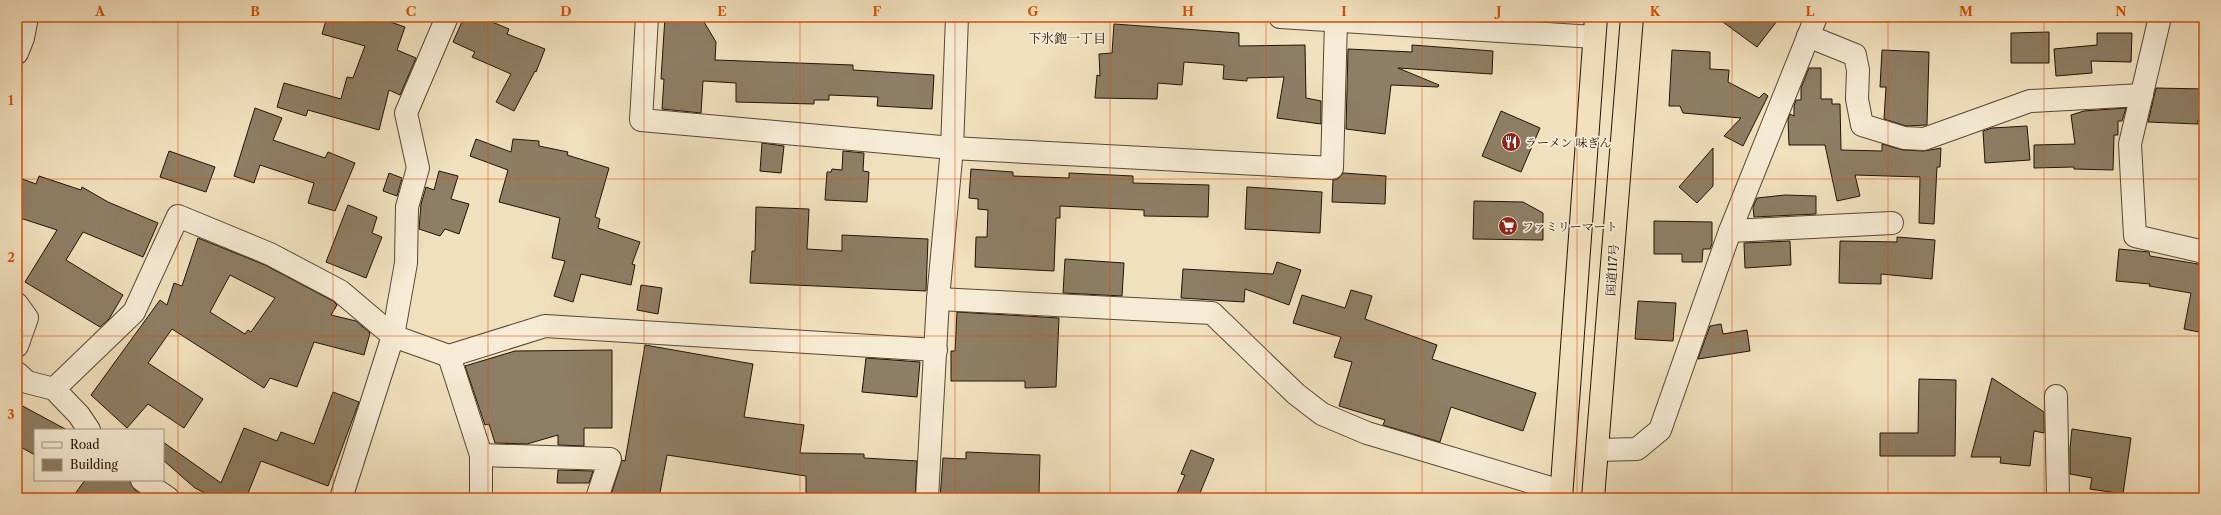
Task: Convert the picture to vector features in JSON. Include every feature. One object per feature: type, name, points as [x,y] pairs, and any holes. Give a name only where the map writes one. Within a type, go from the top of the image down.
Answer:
[{"type":"highway","name":"国道117号","points":[[1593,498],[1632,17]]},
{"type":"highway","points":[[1561,495],[1595,27]]},
{"type":"street","points":[[17,53],[23,38],[27,17]]},
{"type":"street","points":[[341,498],[393,336],[406,264],[407,207],[418,168],[406,112],[447,17]]},
{"type":"street","points":[[647,17],[641,120],[952,148],[1332,168],[1336,21]]},
{"type":"street","points":[[927,498],[938,299],[952,148],[957,17]]},
{"type":"street","points":[[1280,17],[1336,21],[1389,20],[1595,27]]},
{"type":"street","points":[[2160,17],[2130,144],[2135,236],[2204,252]]},
{"type":"street","points":[[1598,450],[1637,449],[1660,430],[1730,231],[1812,26],[1855,55],[1858,70],[1857,99],[1862,125],[1904,138],[1924,139],[2030,100],[2142,95]]},
{"type":"street","points":[[54,389],[134,312],[178,216],[270,254],[340,291],[393,336],[449,356],[545,326],[936,350]]},
{"type":"street","points":[[1730,231],[1892,223]]},
{"type":"street","points":[[938,299],[1212,313],[1296,394],[1322,414],[1367,433],[1561,495]]},
{"type":"street","points":[[17,304],[27,318],[17,346]]},
{"type":"street","points":[[449,356],[481,456],[482,498]]},
{"type":"street","points":[[17,373],[27,382],[54,389],[79,415],[88,429]]},
{"type":"street","points":[[2056,396],[2058,498]]},
{"type":"street","points":[[481,456],[610,459],[597,498]]},
{"type":"street","points":[[143,481],[168,498]]},
{"type":"building","points":[[327,17],[376,17],[405,27],[397,50],[416,58],[400,95],[389,90],[379,130],[308,110],[306,116],[277,107],[284,83],[341,99],[347,77],[353,78],[365,46],[322,34]]},
{"type":"building","points":[[464,17],[480,17],[509,29],[507,34],[545,49],[536,72],[535,71],[514,111],[496,102],[511,74],[472,57],[475,52],[453,42]]},
{"type":"building","points":[[665,17],[701,17],[716,42],[715,60],[853,65],[853,70],[934,75],[932,109],[877,106],[878,97],[829,95],[829,100],[814,100],[814,104],[736,102],[736,83],[703,81],[701,113],[662,109],[664,79],[661,79]]},
{"type":"building","points":[[1716,17],[1780,17],[1757,47]]},
{"type":"building","points":[[1114,24],[1239,33],[1239,46],[1305,45],[1306,98],[1321,101],[1321,124],[1277,118],[1284,77],[1247,78],[1247,81],[1223,79],[1224,65],[1184,62],[1182,85],[1158,83],[1157,99],[1095,98],[1097,75],[1100,76],[1099,54],[1112,53]]},
{"type":"building","points":[[2049,32],[2049,63],[2011,63],[2011,33]]},
{"type":"building","points":[[2097,33],[2132,33],[2131,62],[2091,61],[2092,73],[2056,76],[2054,49],[2097,45]]},
{"type":"building","points":[[1412,45],[1493,51],[1492,74],[1398,68],[1439,85],[1438,87],[1391,85],[1385,134],[1346,129],[1348,49],[1412,52]]},
{"type":"building","points":[[1672,50],[1710,52],[1710,69],[1729,70],[1728,82],[1759,98],[1764,93],[1768,96],[1743,146],[1724,136],[1741,118],[1683,113],[1680,106],[1669,106]]},
{"type":"building","points":[[1882,50],[1929,52],[1927,125],[1906,126],[1884,119],[1886,87],[1880,87]]},
{"type":"building","points":[[1809,68],[1821,68],[1821,99],[1832,99],[1832,104],[1840,104],[1841,150],[1882,151],[1882,144],[1903,150],[1924,151],[1941,148],[1940,167],[1937,167],[1934,224],[1919,223],[1920,177],[1855,175],[1860,196],[1837,201],[1825,145],[1789,145],[1788,119],[1790,114],[1794,116],[1794,106],[1796,100],[1801,100],[1801,88]]},
{"type":"building","points":[[2156,88],[2204,89],[2204,120],[2198,120],[2198,124],[2148,122]]},
{"type":"building","points":[[255,108],[282,118],[273,140],[325,158],[328,152],[355,163],[335,211],[308,203],[314,183],[260,165],[254,183],[234,176]]},
{"type":"building","points":[[2126,108],[2122,121],[2118,121],[2118,135],[2114,135],[2113,170],[2074,169],[2074,167],[2034,168],[2034,145],[2075,144],[2071,115],[2084,111]]},
{"type":"building","name":"ラーメン 味ぎん","points":[[1501,111],[1540,128],[1521,172],[1482,156]]},
{"type":"building","points":[[2027,126],[2030,160],[1985,163],[1983,131],[1992,128]]},
{"type":"building","points":[[476,139],[511,152],[513,139],[539,141],[539,146],[568,152],[567,155],[609,168],[595,217],[600,219],[598,228],[640,242],[632,264],[635,265],[631,285],[581,274],[573,302],[554,296],[565,261],[552,258],[560,218],[499,202],[508,170],[470,156]]},
{"type":"building","points":[[762,143],[784,146],[781,173],[760,171]]},
{"type":"building","points":[[1713,148],[1713,186],[1697,203],[1679,187]]},
{"type":"building","points":[[169,151],[215,167],[206,192],[160,177]]},
{"type":"building","points":[[843,151],[864,153],[863,171],[869,172],[867,202],[825,200],[827,172],[831,172],[832,169],[842,170]]},
{"type":"building","points":[[971,169],[1013,172],[1013,176],[1069,178],[1069,173],[1133,176],[1133,183],[1209,185],[1208,217],[1144,216],[1144,210],[1060,206],[1060,218],[1056,218],[1054,271],[975,267],[976,237],[987,237],[988,210],[978,209],[978,199],[969,198]]},
{"type":"building","points":[[439,171],[458,176],[451,199],[469,204],[459,234],[445,229],[440,236],[419,229],[421,204],[426,187],[434,190]]},
{"type":"building","points":[[389,173],[402,178],[397,196],[383,191]]},
{"type":"building","points":[[1343,173],[1386,176],[1385,204],[1332,202],[1333,180],[1338,179]]},
{"type":"building","points":[[39,176],[81,190],[82,187],[108,202],[158,223],[143,257],[83,232],[66,260],[123,295],[109,319],[100,327],[25,282],[57,230],[17,217],[17,177],[36,184]]},
{"type":"building","points":[[1247,187],[1322,192],[1320,233],[1245,229]]},
{"type":"building","points":[[1785,195],[1816,196],[1816,214],[1754,217],[1753,207],[1757,198]]},
{"type":"building","name":"ファミリーマート","points":[[1474,201],[1523,202],[1543,213],[1543,240],[1473,239]]},
{"type":"building","points":[[348,205],[377,217],[372,233],[382,237],[366,278],[326,262]]},
{"type":"building","points":[[756,207],[809,209],[807,249],[842,251],[842,235],[928,239],[926,291],[750,283],[752,251],[755,251]]},
{"type":"building","points":[[1654,221],[1712,222],[1712,244],[1710,249],[1703,249],[1702,262],[1682,262],[1682,254],[1654,254]]},
{"type":"building","points":[[1897,237],[1935,240],[1932,279],[1881,274],[1881,284],[1839,283],[1840,241],[1897,242]]},
{"type":"building","points":[[198,238],[265,265],[333,301],[337,305],[331,315],[356,321],[370,333],[364,355],[314,342],[297,387],[270,378],[264,388],[172,329],[148,363],[203,399],[184,428],[148,404],[127,428],[91,395],[160,300],[167,305],[174,283],[182,286]],"holes":[[[230,275],[275,298],[251,332],[248,330],[245,334],[210,312]]]},
{"type":"building","points":[[1790,241],[1791,265],[1745,268],[1744,243]]},
{"type":"building","points":[[2119,249],[2149,252],[2150,256],[2204,265],[2204,333],[2184,329],[2191,293],[2149,286],[2150,284],[2116,281]]},
{"type":"building","points":[[1065,259],[1124,263],[1122,296],[1063,293]]},
{"type":"building","points":[[1277,262],[1301,270],[1289,305],[1245,289],[1244,302],[1181,298],[1183,269],[1273,274]]},
{"type":"building","points":[[641,285],[662,288],[658,314],[637,310]]},
{"type":"building","points":[[1351,290],[1372,296],[1365,319],[1437,345],[1432,359],[1536,393],[1523,431],[1451,407],[1440,442],[1383,425],[1385,420],[1339,406],[1352,362],[1334,357],[1341,337],[1293,323],[1302,295],[1345,308]]},
{"type":"building","points":[[1638,301],[1676,303],[1673,341],[1635,339]]},
{"type":"building","points":[[957,312],[1059,318],[1056,387],[1025,388],[1025,381],[951,381],[951,351],[955,351]]},
{"type":"building","points":[[1721,324],[1723,334],[1747,330],[1750,351],[1698,359],[1710,326]]},
{"type":"building","points":[[645,345],[753,364],[744,417],[804,425],[800,453],[864,454],[864,458],[917,461],[915,498],[868,498],[868,494],[806,493],[806,476],[667,455],[659,498],[610,498],[622,460],[625,461]]},
{"type":"building","points":[[612,350],[612,428],[584,428],[584,446],[558,445],[558,435],[527,444],[495,443],[489,424],[485,425],[465,366],[515,351]]},
{"type":"building","points":[[866,358],[920,362],[917,397],[862,392]]},
{"type":"building","points":[[1992,378],[2044,412],[2044,433],[2034,431],[2030,466],[2000,463],[2001,457],[1971,457]]},
{"type":"building","points":[[1919,379],[1956,380],[1955,456],[1880,456],[1880,433],[1918,433]]},
{"type":"building","points":[[333,392],[359,402],[328,486],[261,461],[246,498],[215,498],[195,488],[164,461],[164,443],[221,483],[244,428],[277,441],[281,432],[314,444]]},
{"type":"building","points":[[17,403],[65,429],[34,429],[34,454],[17,445]]},
{"type":"building","points":[[2072,429],[2131,438],[2123,494],[2090,489],[2092,478],[2070,474]]},
{"type":"building","points":[[1191,450],[1214,459],[1198,498],[1175,498],[1185,475],[1181,474]]},
{"type":"building","points":[[966,452],[1040,455],[1039,494],[1027,493],[1027,498],[940,498],[943,458],[966,459]]},
{"type":"building","points":[[558,470],[593,471],[589,483],[557,483]]},
{"type":"building","points":[[84,481],[130,481],[135,490],[146,498],[72,498]]},
{"type":"place","name":"ラーメン 味ぎん","points":[[1511,142]]},
{"type":"place","name":"ファミリーマート","points":[[1508,226]]},
{"type":"district","name":"下氷鉋一丁目","points":[[1067,38]]}]
